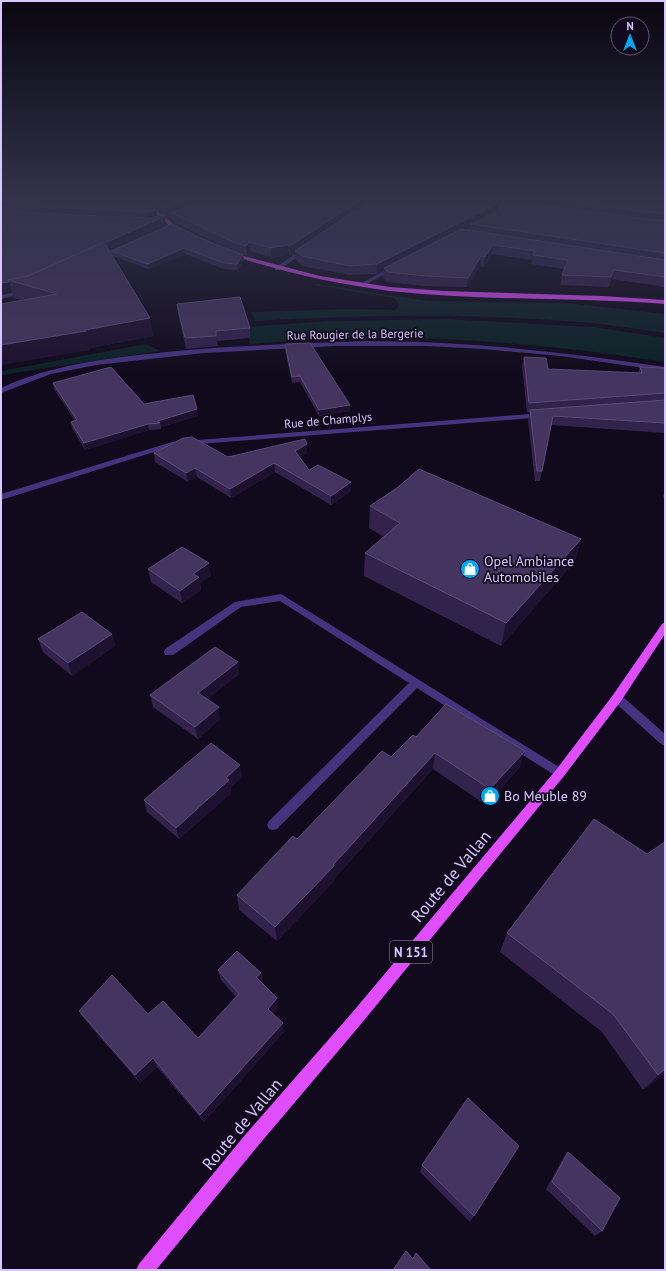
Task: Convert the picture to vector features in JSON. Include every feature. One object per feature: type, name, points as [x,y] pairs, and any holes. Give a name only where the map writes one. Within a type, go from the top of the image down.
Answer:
[{"type":"main road","points":[[241,256],[277,269],[361,285],[438,293],[582,296],[665,302]]},
{"type":"main road","name":"Route de Vallan","points":[[145,1270],[251,1141],[356,1019],[560,773],[617,698],[665,626]]},
{"type":"street","points":[[277,269],[296,256]]},
{"type":"street","points":[[361,285],[402,263]]},
{"type":"street","points":[[1,297],[30,291]]},
{"type":"street","name":"Rue Rougier de la Bergerie","points":[[1,391],[24,380],[59,369],[84,364],[182,352],[331,343],[457,345],[583,356],[665,369]]},
{"type":"street","name":"Rue de Champlys","points":[[1,497],[172,444],[548,414]]},
{"type":"street","points":[[169,652],[238,604],[281,597],[560,773]]},
{"type":"street","points":[[273,825],[416,682]]},
{"type":"street","points":[[617,698],[665,741]]},
{"type":"green space","points":[[316,284],[428,301],[567,303],[665,314],[665,333],[590,323],[526,318],[371,316],[255,321],[251,312],[352,309],[395,310],[400,305],[394,298],[314,285]]},
{"type":"green space","points":[[444,319],[594,327],[665,338],[665,362],[581,350],[496,342],[411,338],[316,339],[250,344],[246,327],[328,321]]},
{"type":"green space","points":[[146,344],[160,351],[1,375],[1,371]]},
{"type":"building","points":[[1,256],[72,256],[28,276],[1,283]]},
{"type":"building","points":[[72,256],[113,256],[150,318],[85,330],[86,331],[1,345],[1,304],[57,294],[8,280],[28,276]]},
{"type":"building","points":[[126,256],[165,256],[148,264]]},
{"type":"building","points":[[206,256],[242,256],[237,264],[224,263]]},
{"type":"building","points":[[304,256],[392,256],[377,264],[350,266]]},
{"type":"building","points":[[407,256],[481,256],[468,278],[388,272],[384,268]]},
{"type":"building","points":[[542,256],[641,256],[665,260],[665,277],[614,270],[611,277],[562,275],[568,260]]},
{"type":"building","points":[[240,297],[250,328],[216,331],[216,336],[185,338],[177,304]]},
{"type":"building","points":[[310,343],[350,405],[319,410],[300,376],[292,377],[285,344]]},
{"type":"building","points":[[524,357],[546,358],[548,369],[642,373],[640,367],[665,368],[665,393],[529,403]]},
{"type":"building","points":[[111,367],[144,404],[193,395],[197,409],[158,421],[160,423],[148,424],[84,443],[71,422],[77,420],[53,383]]},
{"type":"building","points":[[665,400],[665,423],[553,416],[542,471],[537,471],[530,410]]},
{"type":"building","points":[[192,437],[228,457],[305,439],[307,444],[295,451],[309,470],[318,465],[351,482],[331,496],[274,463],[230,489],[195,468],[186,473],[154,453],[183,438]]},
{"type":"building","name":"Opel Ambiance Automobiles","points":[[419,469],[581,539],[506,623],[365,553],[400,523],[370,506],[397,488]]},
{"type":"building","points":[[182,547],[209,563],[193,574],[199,577],[180,591],[148,569]]},
{"type":"building","points":[[82,612],[112,634],[68,663],[38,639]]},
{"type":"building","points":[[215,647],[238,662],[198,693],[219,707],[195,727],[150,695]]},
{"type":"building","points":[[446,704],[525,751],[490,789],[435,753],[333,865],[334,866],[275,927],[237,895],[293,836],[297,839],[382,751],[391,757],[413,735],[416,737]]},
{"type":"building","points":[[211,743],[240,765],[226,778],[229,780],[176,828],[144,800]]},
{"type":"building","points":[[594,819],[647,854],[665,842],[665,1069],[658,1075],[613,1014],[507,933]]},
{"type":"building","points":[[237,951],[261,973],[256,977],[277,998],[268,1009],[283,1023],[200,1115],[153,1058],[135,1075],[79,1011],[112,975],[148,1014],[163,1001],[198,1038],[239,994],[218,970]]},
{"type":"building","points":[[468,1098],[519,1146],[474,1216],[422,1165]]},
{"type":"building","points":[[568,1152],[620,1198],[602,1231],[552,1182]]},
{"type":"building","points":[[406,1251],[413,1259],[416,1253],[431,1270],[393,1270]]},
{"type":"place","name":"Opel Ambiance Automobiles","points":[[470,569]]},
{"type":"place","name":"Bo Meuble 89","points":[[490,796]]}]
